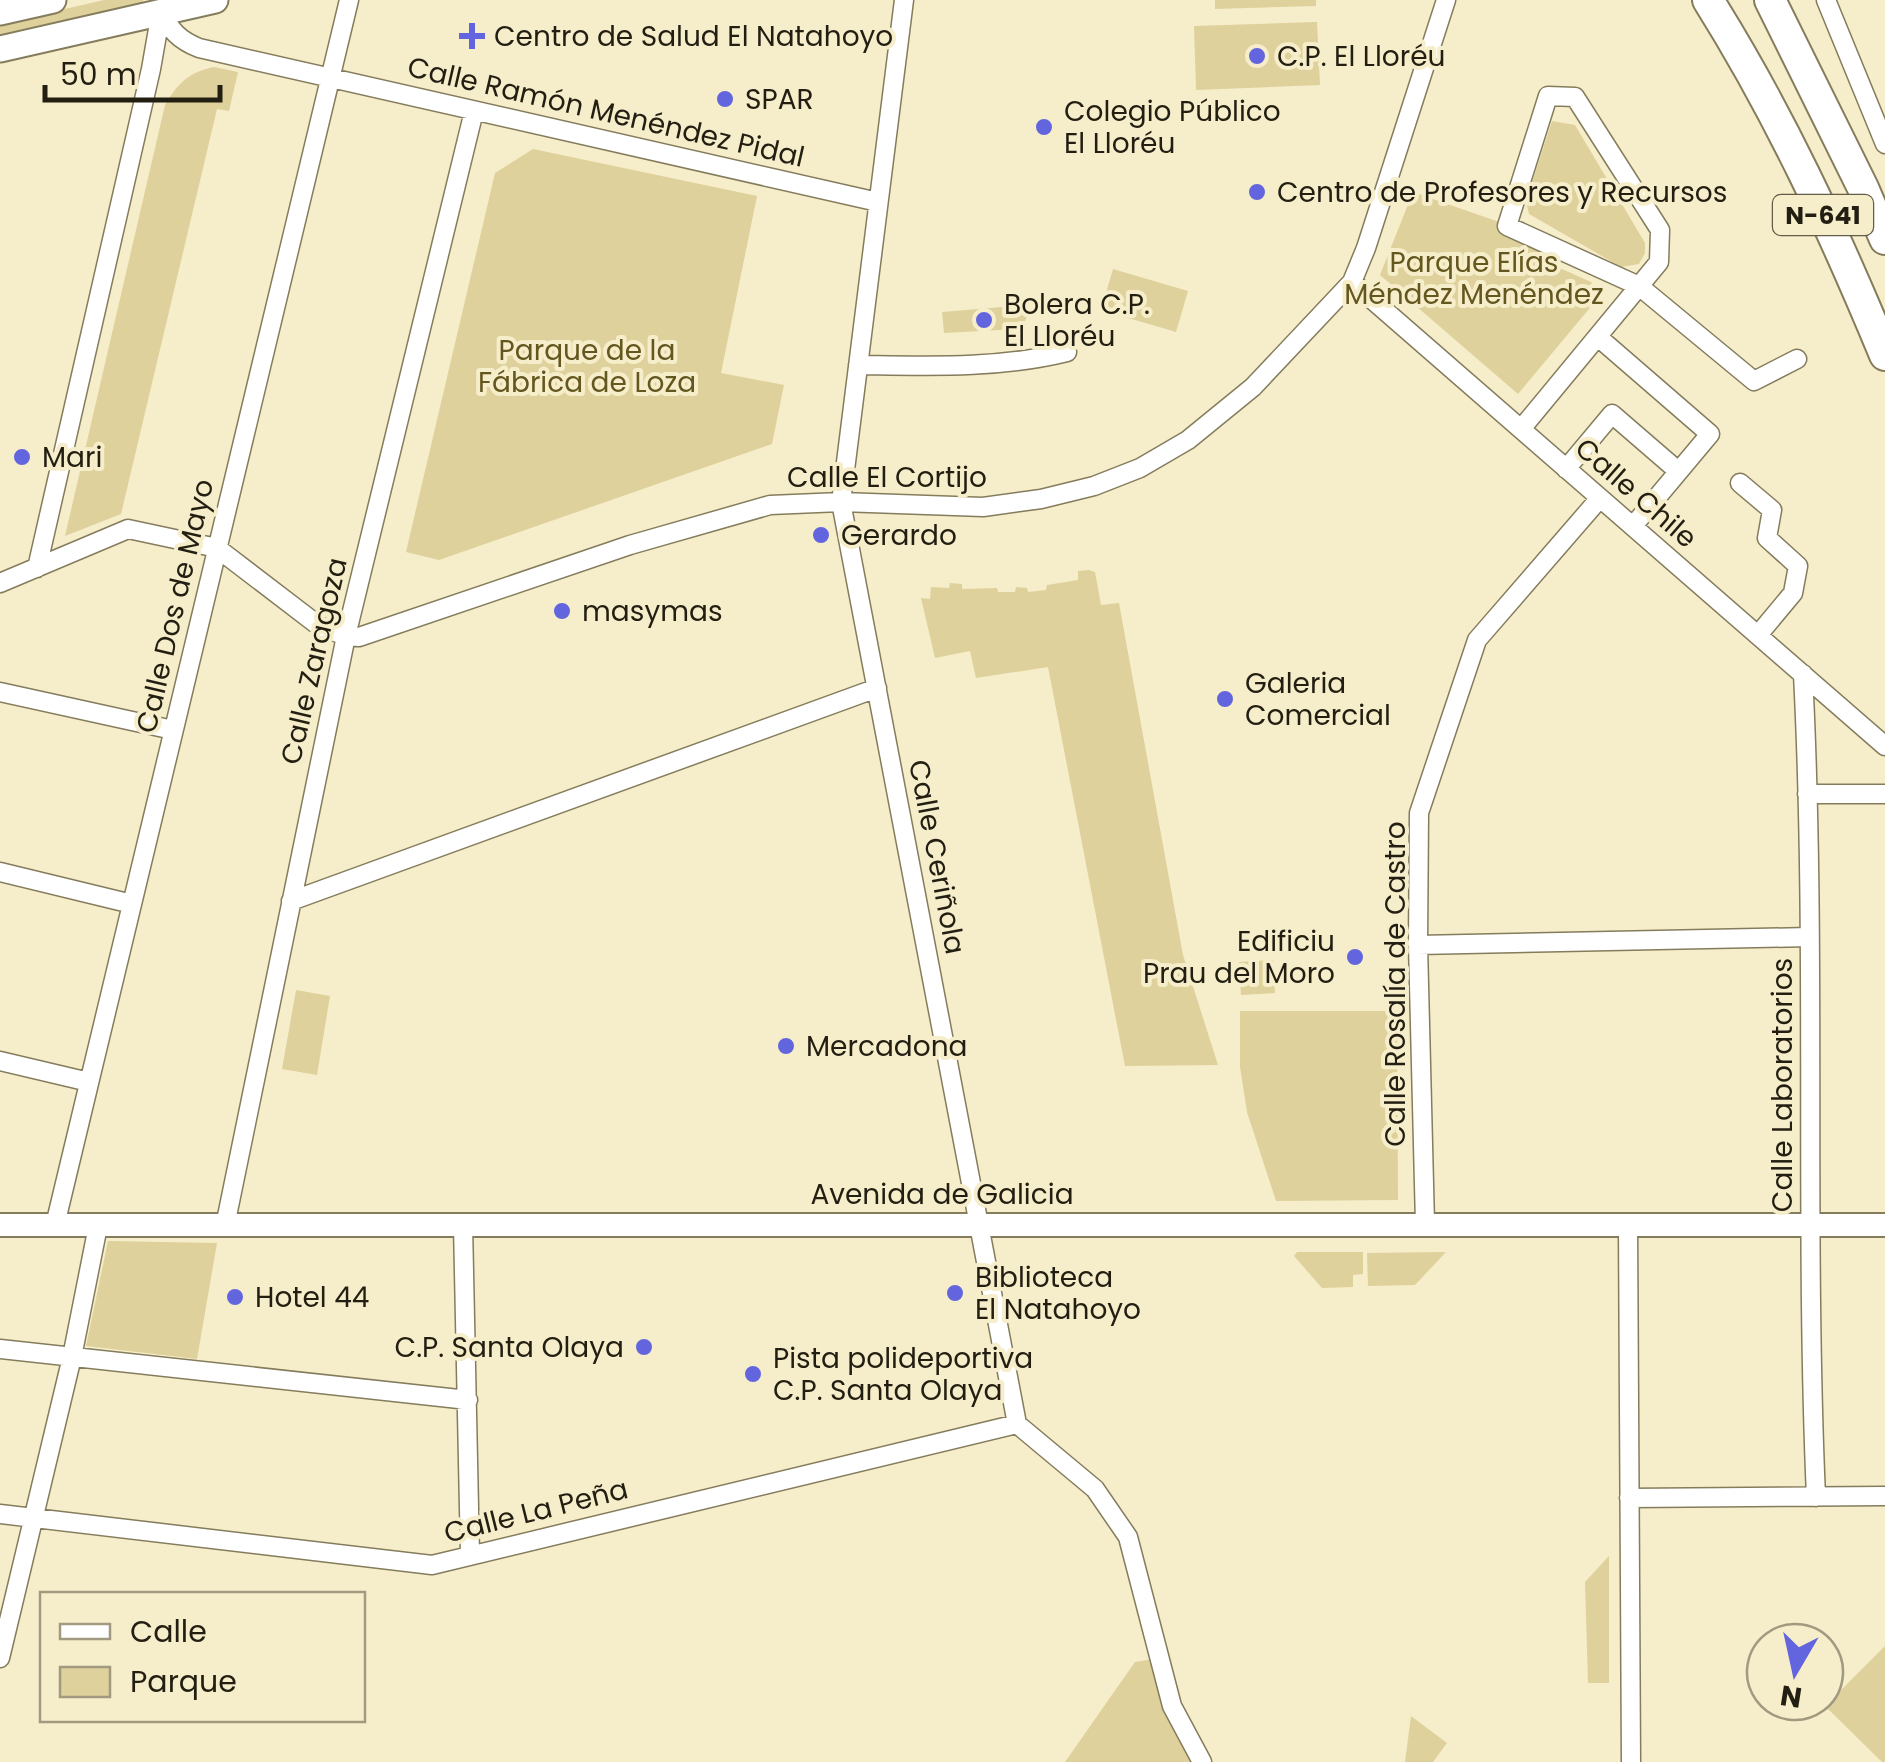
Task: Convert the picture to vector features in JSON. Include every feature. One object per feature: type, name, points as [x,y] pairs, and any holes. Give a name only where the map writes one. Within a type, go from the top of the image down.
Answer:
[{"type":"highway","name":"N-641","points":[[1708,0],[1757,78],[1847,263],[1885,355]]},
{"type":"highway","name":"N-641","points":[[1770,0],[1885,239]]},
{"type":"main road","points":[[0,12],[53,0]]},
{"type":"main road","points":[[0,49],[162,6],[215,0]]},
{"type":"street","name":"Calle Dos de Mayo","points":[[55,1225],[349,0]]},
{"type":"street","name":"Calle Ceriñola","points":[[904,0],[841,502],[1017,1424]]},
{"type":"street","name":"Calle El Cortijo","points":[[346,636],[360,636],[630,544],[770,505],[841,502],[983,507],[1094,486],[1140,468],[1195,434],[1253,387],[1352,282],[1446,0]]},
{"type":"street","points":[[1826,0],[1885,144]]},
{"type":"street","name":"Calle Ramón Menéndez Pidal","points":[[162,6],[171,30],[181,41],[330,79],[878,202]]},
{"type":"street","points":[[36,568],[151,69],[162,6]]},
{"type":"street","points":[[1521,430],[1598,337],[1639,286],[1659,262],[1660,230],[1575,97],[1548,96],[1507,226],[1639,286],[1754,382],[1797,358]]},
{"type":"street","name":"Calle Zaragoza","points":[[226,1226],[346,636],[474,111]]},
{"type":"street","name":"Calle Chile","points":[[1352,282],[1885,746]]},
{"type":"street","points":[[1598,337],[1710,434],[1633,526]]},
{"type":"street","points":[[858,365],[969,366],[1067,352]]},
{"type":"street","points":[[1566,469],[1612,414],[1678,472]]},
{"type":"street","points":[[1740,483],[1772,510],[1766,538],[1798,566],[1793,593],[1758,635]]},
{"type":"street","name":"Calle Rosalía de Castro","points":[[1426,1224],[1418,946],[1419,813],[1470,652],[1600,498]]},
{"type":"street","points":[[0,583],[128,530],[217,548],[319,626],[346,636]]},
{"type":"street","name":"Calle Laboratorios","points":[[1802,674],[1808,794],[1816,1497]]},
{"type":"street","points":[[291,901],[877,688]]},
{"type":"street","points":[[0,692],[174,730]]},
{"type":"street","points":[[1808,794],[1885,794]]},
{"type":"street","points":[[0,872],[132,904]]},
{"type":"street","points":[[1418,946],[1809,937]]},
{"type":"street","points":[[0,1061],[89,1082]]},
{"type":"street","points":[[1628,1224],[1631,1762]]},
{"type":"street","name":"Avenida de Galicia","points":[[0,1225],[1885,1225]]},
{"type":"street","points":[[463,1225],[470,1555]]},
{"type":"street","points":[[0,1658],[72,1357],[98,1226]]},
{"type":"street","points":[[0,1349],[468,1400]]},
{"type":"street","points":[[1017,1424],[1095,1489],[1128,1537],[1172,1706],[1202,1762]]},
{"type":"street","name":"Calle La Peña","points":[[0,1514],[432,1564],[1017,1424]]},
{"type":"street","points":[[1629,1498],[1885,1496]]},
{"type":"green space","points":[[104,0],[144,3],[139,8],[0,40],[0,24]]},
{"type":"green space","name":"C.P. El Lloréu","points":[[1215,0],[1316,0],[1316,6],[1215,9]]},
{"type":"green space","name":"C.P. El Lloréu","points":[[1317,22],[1320,85],[1196,90],[1194,26]]},
{"type":"green space","points":[[214,67],[238,72],[229,111],[217,109],[121,514],[65,536],[165,105],[185,80]]},
{"type":"green space","points":[[1552,121],[1575,125],[1645,243],[1639,264],[1621,267],[1529,214],[1526,201]]},
{"type":"green space","name":"Parque de la Fábrica de Loza","points":[[533,149],[757,196],[721,373],[784,385],[772,444],[439,560],[406,552],[495,173]]},
{"type":"green space","name":"Parque Elías Méndez Menéndez","points":[[1413,192],[1502,223],[1555,255],[1553,265],[1591,282],[1599,297],[1518,394],[1380,275]]},
{"type":"green space","points":[[1113,269],[1188,291],[1176,332],[1101,310]]},
{"type":"green space","name":"Bolera C.P. El Lloréu","points":[[1022,308],[1027,316],[1017,329],[944,333],[942,312]]},
{"type":"green space","points":[[1078,571],[1095,572],[1101,605],[1119,603],[1183,955],[1218,1065],[1125,1066],[1048,667],[976,678],[970,651],[935,658],[921,598],[930,599],[931,587],[949,588],[950,583],[962,584],[962,589],[1015,592],[1016,587],[1027,588],[1028,592],[1078,580]]},
{"type":"green space","points":[[1273,960],[1275,993],[1241,995],[1239,962]]},
{"type":"green space","points":[[296,990],[330,996],[317,1075],[282,1069]]},
{"type":"green space","points":[[1240,1011],[1397,1011],[1398,1200],[1276,1201],[1247,1112],[1240,1067]]},
{"type":"green space","points":[[108,1241],[217,1243],[197,1359],[86,1346]]},
{"type":"green space","points":[[1297,1252],[1363,1252],[1363,1274],[1353,1275],[1353,1287],[1322,1288],[1294,1256]]},
{"type":"green space","points":[[1446,1252],[1415,1285],[1368,1286],[1367,1253]]},
{"type":"green space","points":[[1609,1556],[1609,1683],[1588,1683],[1585,1582]]},
{"type":"green space","points":[[1885,1646],[1885,1762],[1841,1722],[1845,1722],[1845,1686]]},
{"type":"green space","points":[[1160,1658],[1202,1762],[1065,1762],[1135,1662]]},
{"type":"green space","points":[[1411,1716],[1447,1743],[1433,1762],[1405,1762]]},
{"type":"place","name":"Centro de Salud El Natahoyo","points":[[472,36]]},
{"type":"place","name":"C.P. El Lloréu","points":[[1257,56]]},
{"type":"place","name":"SPAR","points":[[725,99]]},
{"type":"place","name":"Colegio Público El Lloréu","points":[[1044,127]]},
{"type":"place","name":"Centro de Profesores y Recursos","points":[[1257,192]]},
{"type":"place","name":"Bolera C.P. El Lloréu","points":[[984,320]]},
{"type":"place","name":"Mari","points":[[22,457]]},
{"type":"place","name":"Gerardo","points":[[821,535]]},
{"type":"place","name":"masymas","points":[[562,611]]},
{"type":"place","name":"Galeria Comercial","points":[[1225,699]]},
{"type":"place","name":"Edificiu Prau del Moro","points":[[1355,957]]},
{"type":"place","name":"Mercadona","points":[[786,1046]]},
{"type":"place","name":"Biblioteca El Natahoyo","points":[[955,1293]]},
{"type":"place","name":"Hotel 44","points":[[235,1297]]},
{"type":"place","name":"C.P. Santa Olaya","points":[[644,1347]]},
{"type":"place","name":"Pista polideportiva C.P. Santa Olaya","points":[[753,1374]]}]
